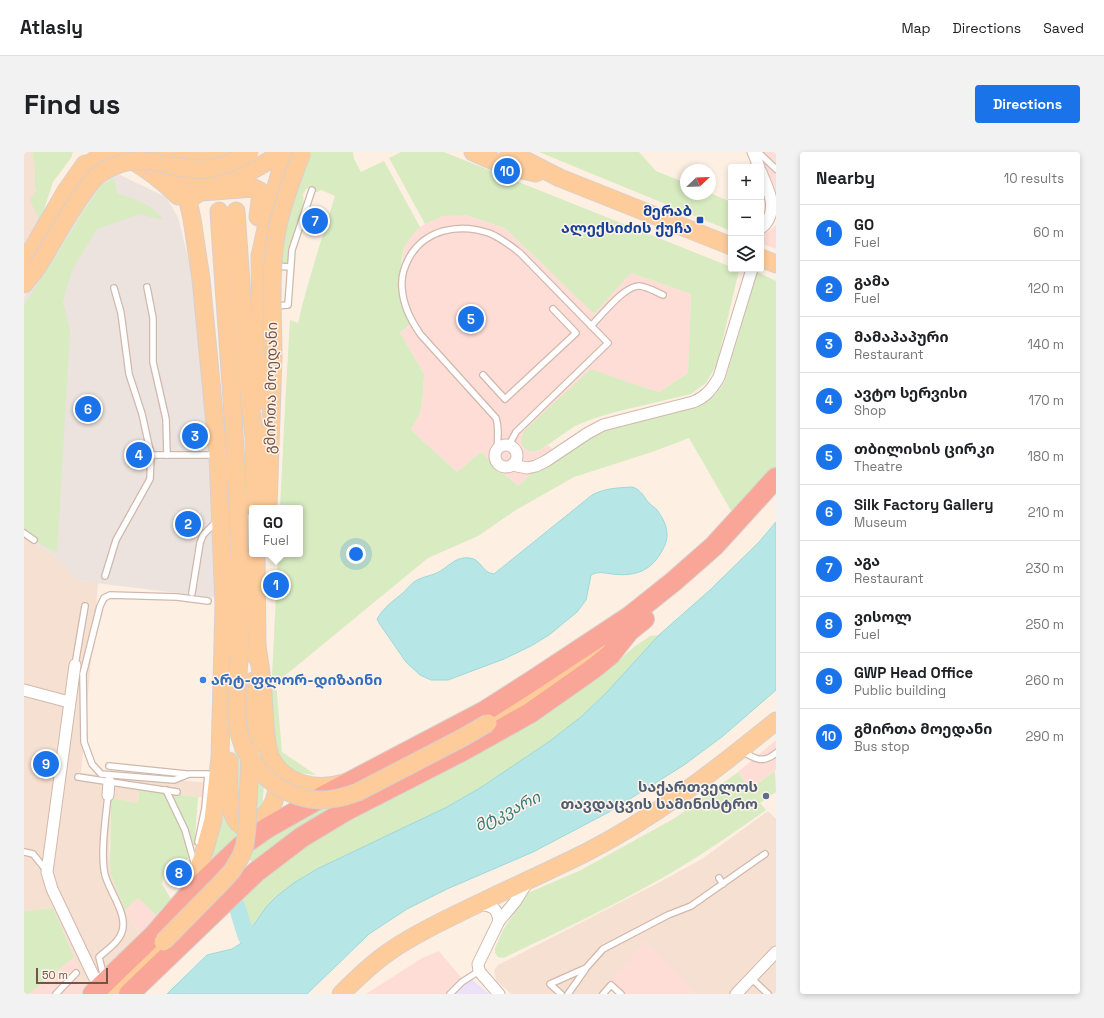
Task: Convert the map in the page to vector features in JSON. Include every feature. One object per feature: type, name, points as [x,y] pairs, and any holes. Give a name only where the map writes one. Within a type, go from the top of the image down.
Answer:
[{"type":"highway","points":[[102,990],[185,900],[203,867],[351,780],[491,707],[629,617],[698,561],[731,529],[776,478]]},
{"type":"highway","points":[[129,994],[256,872],[292,843],[320,825],[464,750],[530,713],[594,668],[610,655],[629,631],[691,581],[720,555],[776,494]]},
{"type":"main road","points":[[79,175],[92,152]]},
{"type":"main road","points":[[150,152],[182,189],[188,201],[192,219],[201,279],[224,514],[222,721],[216,803],[203,867]]},
{"type":"main road","points":[[162,152],[182,160],[196,161],[218,158],[232,152]]},
{"type":"main road","points":[[30,266],[80,197],[96,177],[103,172],[119,164],[138,160],[187,168],[212,169],[229,164],[250,152]]},
{"type":"main road","points":[[167,170],[192,179],[212,180],[230,178],[255,170],[281,152]]},
{"type":"main road","name":"გმირთა მოედანი","points":[[254,437],[260,373],[260,261],[273,196],[280,173],[289,152]]},
{"type":"main road","name":"გმირთა მოედანი","points":[[268,505],[273,262],[276,230],[302,152]]},
{"type":"main road","points":[[473,152],[506,166],[560,178]]},
{"type":"main road","points":[[510,152],[560,178],[728,245]]},
{"type":"main road","points":[[24,284],[30,266],[66,191],[79,175],[99,156],[109,153],[118,153],[128,156],[170,188],[180,199],[192,219]]},
{"type":"main road","points":[[188,201],[201,192],[249,187],[257,189],[261,194],[257,223],[260,261]]},
{"type":"main road","name":"გმირთა მოედანი","points":[[236,211],[248,383],[254,437],[255,505]]},
{"type":"main road","points":[[219,212],[241,578],[238,721],[240,736],[244,748],[252,761],[270,781],[290,793],[318,800],[346,797],[358,792],[488,723],[629,631]]},
{"type":"main road","points":[[764,259],[776,264]]},
{"type":"main road","points":[[234,444],[224,514],[241,578]]},
{"type":"main road","points":[[102,990],[163,942],[232,871],[241,856],[245,844],[247,827],[252,697],[257,646],[256,557]]},
{"type":"main road","points":[[257,572],[261,557]]},
{"type":"main road","points":[[222,721],[228,758],[231,812],[235,821],[241,825],[248,825],[258,821],[268,812],[273,804],[277,787],[267,744],[262,681],[257,646]]},
{"type":"main road","points":[[341,994],[361,974],[386,953],[420,932],[586,852],[613,837],[697,783],[741,750],[776,721]]},
{"type":"main road","points":[[270,758],[276,768],[283,774],[306,785],[323,787],[337,785],[351,780]]},
{"type":"street","points":[[753,152],[758,164]]},
{"type":"street","points":[[764,179],[772,198],[772,210],[766,225],[764,226]]},
{"type":"street","points":[[512,465],[516,459],[514,449],[509,445],[503,445],[497,449],[495,455],[496,461],[502,466],[512,465],[527,468],[536,466],[603,425],[693,402],[706,396],[719,377],[751,272]]},
{"type":"street","points":[[75,665],[48,872],[52,889],[94,977],[102,990]]},
{"type":"street","points":[[24,690],[69,702]]},
{"type":"street","points":[[108,795],[109,782]]},
{"type":"street","points":[[499,994],[479,971],[478,967],[480,959],[499,921],[515,902],[530,879]]},
{"type":"street","points":[[477,904],[490,906],[495,909],[498,913],[499,921]]},
{"type":"street","points":[[736,994],[776,952]]},
{"type":"lane","points":[[758,152],[776,169]]},
{"type":"lane","points":[[261,307],[288,306],[292,250],[312,190]]},
{"type":"lane","points":[[497,449],[498,430],[496,418],[421,335],[407,312],[402,287],[403,275],[412,253],[424,240],[436,232],[459,228],[488,233],[499,238],[520,253],[608,343],[516,432],[509,445]]},
{"type":"lane","points":[[260,261],[290,267]]},
{"type":"lane","points":[[591,326],[624,292],[631,288],[640,286],[663,295]]},
{"type":"lane","points":[[147,287],[153,318],[153,362],[166,419],[167,455]]},
{"type":"lane","points":[[106,576],[116,540],[150,479],[151,455],[142,414],[129,374],[124,347],[121,313],[114,288]]},
{"type":"lane","points":[[483,375],[505,399],[576,333],[553,309]]},
{"type":"lane","points":[[151,455],[218,455]]},
{"type":"lane","points":[[192,592],[200,543],[203,534],[224,514]]},
{"type":"lane","points":[[24,533],[34,540]]},
{"type":"lane","points":[[188,774],[174,780],[101,774],[92,764],[84,742],[83,674],[100,606],[104,598],[110,595],[177,597],[208,601]]},
{"type":"lane","points":[[75,665],[84,606]]},
{"type":"lane","points":[[741,750],[757,760],[770,759],[776,753]]},
{"type":"lane","points":[[109,766],[188,774],[208,774],[203,867]]},
{"type":"lane","points":[[78,777],[177,792]]},
{"type":"lane","points":[[166,790],[203,867]]},
{"type":"lane","points":[[102,990],[99,957],[118,939],[123,927],[120,912],[105,874],[104,844],[108,795]]},
{"type":"lane","points":[[24,852],[33,854],[48,872]]},
{"type":"lane","points":[[568,994],[586,968],[603,949],[668,915],[691,906],[765,854]]},
{"type":"lane","points":[[719,878],[723,884]]},
{"type":"lane","points":[[561,994],[550,984],[586,968]]},
{"type":"lane","points":[[450,994],[462,982],[479,971]]},
{"type":"lane","points":[[56,994],[76,973]]},
{"type":"lane","points":[[751,978],[768,994]]},
{"type":"lane","points":[[603,994],[611,985],[621,994]]},
{"type":"shaded area","points":[[24,152],[32,152],[40,222],[24,244]]},
{"type":"shaded area","points":[[759,152],[776,152],[776,192]]},
{"type":"shaded area","points":[[116,173],[166,197],[178,217],[192,274],[220,598],[78,581],[56,557],[24,537],[24,297],[91,192]]},
{"type":"shaded area","points":[[456,214],[466,215],[505,228],[594,314],[631,273],[691,294],[688,373],[659,392],[630,383],[522,447],[531,452],[540,450],[548,445],[555,451],[518,486],[481,452],[457,472],[411,430],[420,413],[424,374],[400,333],[410,324],[400,301],[399,286],[404,248],[410,238],[420,227],[425,224],[443,216]]},
{"type":"shaded area","points":[[776,225],[776,249],[764,244],[764,235]]},
{"type":"shaded area","points":[[24,537],[56,557],[78,581],[98,583],[81,773],[212,783],[211,798],[139,790],[138,803],[111,798],[109,848],[111,875],[125,910],[141,937],[87,989],[81,984],[74,957],[53,908],[24,911]]},
{"type":"shaded area","points":[[776,740],[776,770],[750,789],[738,772]]},
{"type":"shaded area","points":[[768,811],[776,819],[776,945],[730,994],[696,994],[645,942],[600,994],[511,994],[496,980],[494,970],[498,965],[702,859]]},
{"type":"shaded area","points":[[138,898],[159,918],[141,937],[125,910]]},
{"type":"shaded area","points":[[645,942],[696,994],[623,994],[610,982]]},
{"type":"shaded area","points":[[439,951],[464,981],[452,994],[366,994],[422,958]]},
{"type":"shaded area","points":[[776,956],[776,994],[741,994]]},
{"type":"shaded area","points":[[74,957],[81,983],[87,989],[83,994],[29,994]]},
{"type":"shaded area","points":[[470,978],[489,994],[452,994]]},
{"type":"green space","points":[[32,152],[73,152],[71,158],[53,182],[40,222],[30,200],[37,190],[35,188],[35,169]]},
{"type":"green space","points":[[308,152],[353,152],[354,159],[361,172],[384,161],[420,227],[410,238],[404,248],[399,286],[400,301],[410,324],[400,333],[424,374],[420,413],[411,430],[457,472],[481,452],[518,486],[555,451],[603,428],[706,402],[715,395],[725,381],[757,272],[776,281],[776,467],[733,514],[689,438],[652,452],[574,477],[516,510],[478,536],[428,558],[276,683],[282,752],[316,775],[293,772],[282,763],[273,746],[270,716],[278,557],[303,557],[303,505],[280,505],[290,320],[298,323],[335,196],[321,190],[317,192],[307,188],[303,194],[304,208],[289,265],[277,264],[278,245]]},
{"type":"green space","points":[[401,152],[444,152],[728,266],[728,272],[739,272],[717,364],[706,383],[691,394],[592,419],[575,426],[540,450],[531,452],[522,447],[521,440],[524,431],[591,369],[659,392],[688,373],[691,294],[631,273],[594,314],[505,228],[466,215],[443,216],[425,224],[389,158]]},
{"type":"green space","points":[[539,152],[639,152],[656,171],[680,181],[680,200],[716,200],[716,196],[728,201],[728,230]]},
{"type":"green space","points":[[114,178],[117,193],[149,206],[163,220],[140,214],[97,229],[72,270],[63,302],[70,331],[57,553],[24,535],[24,305],[84,210],[102,185]]},
{"type":"green space","points":[[659,635],[607,692],[582,716],[550,741],[480,788],[447,807],[317,869],[257,919],[250,929],[247,926],[239,899],[245,890],[307,845],[528,722],[610,668],[634,647],[650,636]]},
{"type":"green space","points":[[259,716],[264,785],[262,809],[248,821],[234,798],[234,729]]},
{"type":"green space","points":[[775,771],[776,792],[760,803],[766,810],[697,857],[636,892],[541,940],[503,958],[498,957],[495,953],[495,948],[503,930],[528,893],[581,870],[675,818],[738,772],[750,789]]},
{"type":"green space","points":[[139,790],[198,797],[194,850],[188,859],[175,862],[163,875],[162,884],[171,899],[156,915],[138,898],[125,910],[111,875],[111,798],[138,803]]},
{"type":"green space","points":[[221,795],[243,830],[220,862],[212,856]]},
{"type":"green space","points":[[317,807],[337,808],[253,864],[248,857],[253,847]]},
{"type":"green space","points":[[53,908],[74,957],[29,994],[24,994],[24,911]]},
{"type":"water","points":[[632,487],[640,492],[656,509],[665,524],[667,539],[659,557],[654,563],[642,571],[635,573],[620,575],[599,573],[591,575],[586,600],[577,612],[549,635],[531,646],[504,659],[448,680],[431,680],[420,675],[406,662],[379,623],[377,619],[389,604],[417,580],[437,573],[452,562],[465,558],[474,559],[487,571],[494,574],[592,495],[616,488]]},
{"type":"water","name":"მტკვარი","points":[[776,522],[776,690],[723,736],[684,765],[609,812],[533,852],[447,889],[407,909],[369,934],[307,994],[167,994],[207,955],[232,949],[240,944],[267,906],[294,883],[317,869],[447,807],[480,788],[550,741],[582,716],[607,692],[659,635],[710,590],[759,542]]},
{"type":"waterway","points":[[237,907],[246,936],[261,954]]},
{"type":"place","name":"გმირთა მოედანი","points":[[507,171]]},
{"type":"place","name":"მერაბ ალექსიძის ქუჩა","points":[[700,220]]},
{"type":"place","name":"აგა","points":[[315,221]]},
{"type":"place","name":"თბილისის ცირკი","points":[[471,319]]},
{"type":"place","name":"Silk Factory Gallery","points":[[88,409]]},
{"type":"place","name":"მამაპაპური","points":[[195,436]]},
{"type":"place","name":"ავტო სერვისი","points":[[139,455]]},
{"type":"place","name":"გამა","points":[[188,524]]},
{"type":"place","name":"GO","points":[[276,585]]},
{"type":"place","name":"არტ-ფლორ-დიზაინი","points":[[203,680]]},
{"type":"place","name":"GWP Head Office","points":[[46,764]]},
{"type":"place","name":"საქართველოს თავდაცვის სამინისტრო","points":[[766,796]]},
{"type":"place","name":"ვისოლ","points":[[179,873]]}]
